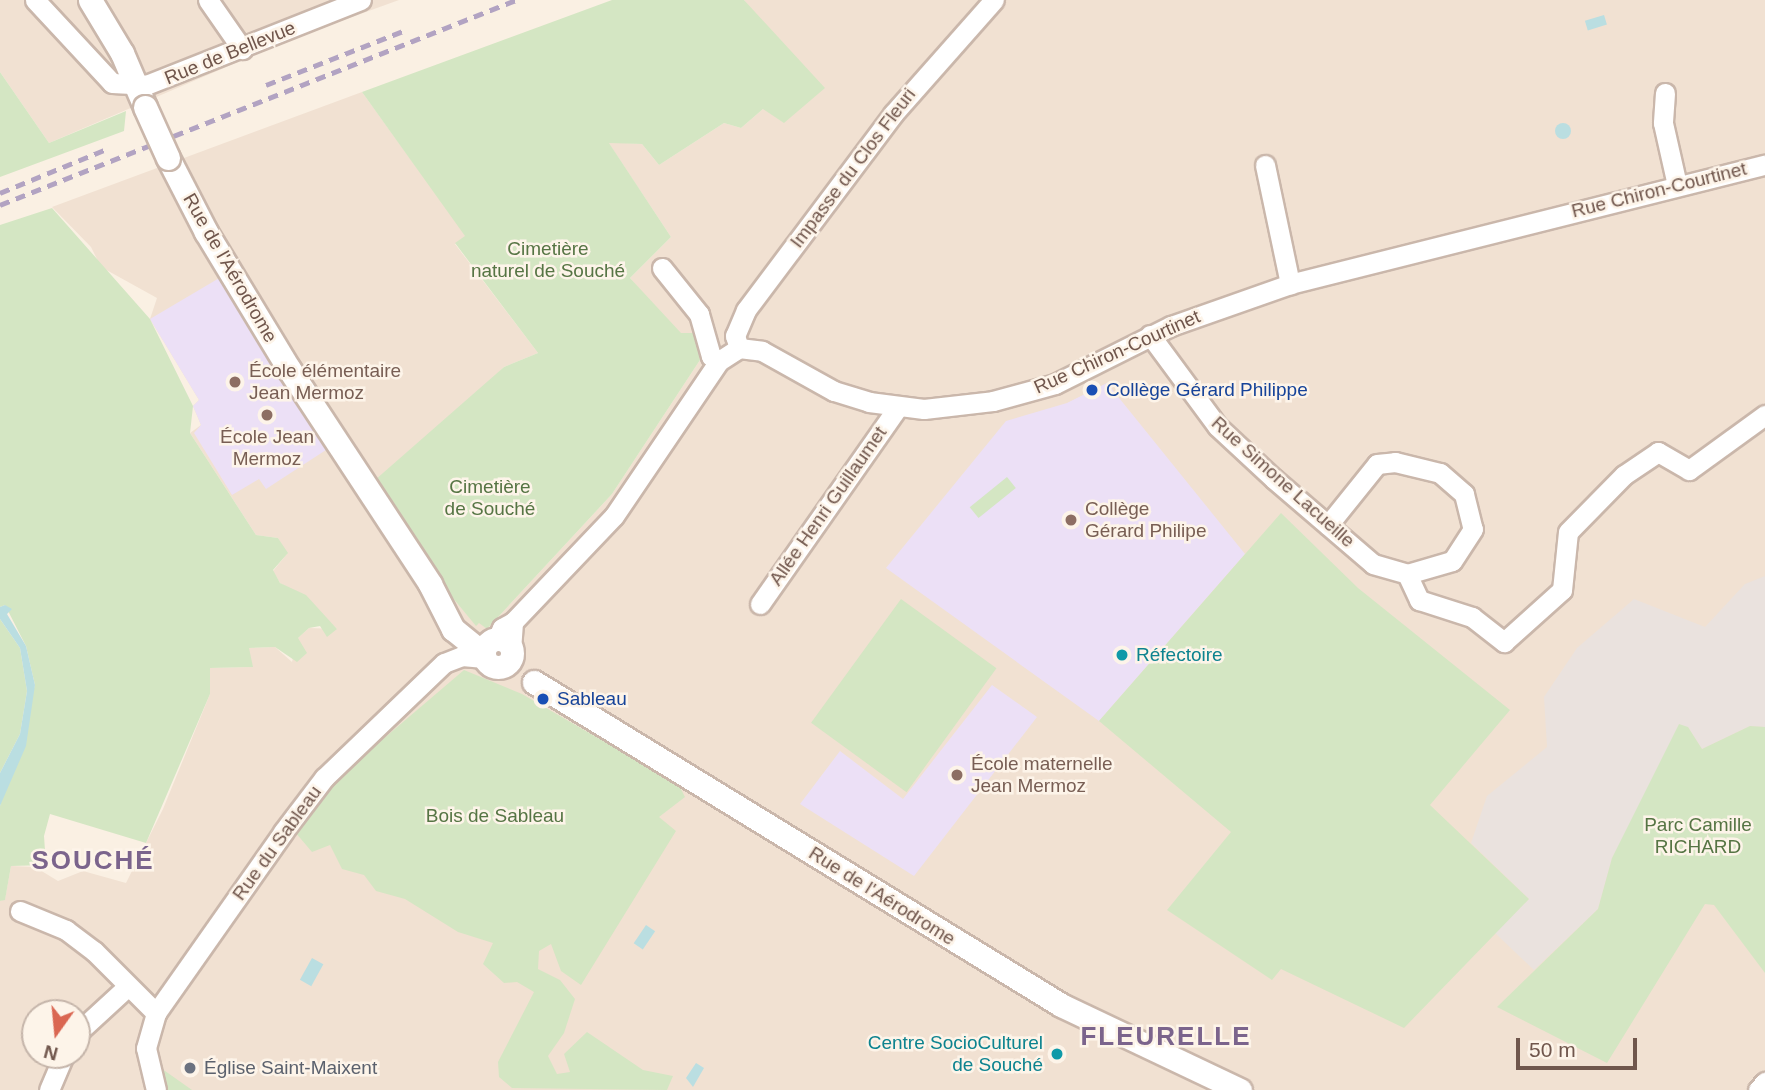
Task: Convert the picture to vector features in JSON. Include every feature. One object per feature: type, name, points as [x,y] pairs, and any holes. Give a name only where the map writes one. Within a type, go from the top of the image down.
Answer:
[{"type":"street","points":[[35,0],[112,83],[136,84]]},
{"type":"street","name":"Rue de l'Aérodrome","points":[[90,0],[136,84],[168,158],[206,232],[289,369],[430,584],[467,630],[534,682],[1061,1005],[1240,1090]]},
{"type":"street","points":[[208,0],[242,49]]},
{"type":"street","name":"Rue de Bellevue","points":[[136,84],[163,81],[361,0]]},
{"type":"street","name":"Impasse du Clos Fleuri","points":[[739,348],[737,328],[754,299],[881,128],[994,0]]},
{"type":"street","points":[[1665,93],[1663,123],[1677,185]]},
{"type":"street","points":[[1265,165],[1290,284]]},
{"type":"street","name":"Rue Chiron-Courtinet","points":[[739,348],[762,351],[834,391],[897,408],[956,407],[1032,391],[1150,335],[1290,284],[1765,165]]},
{"type":"street","points":[[662,268],[699,314],[711,356],[719,360]]},
{"type":"street","name":"Rue Simone Lacueille","points":[[1150,335],[1217,426],[1373,564],[1408,575]]},
{"type":"street","points":[[497,652],[513,622],[628,499],[719,360],[739,348]]},
{"type":"street","name":"Allée Henri Guillaumet","points":[[760,604],[897,408]]},
{"type":"street","points":[[1328,526],[1377,464],[1395,462],[1440,472],[1464,494],[1473,529],[1452,561],[1408,575],[1419,600],[1472,617],[1504,642],[1562,590],[1568,532],[1624,475],[1658,452],[1689,470],[1765,415]]},
{"type":"street","name":"Rue du Sableau","points":[[156,1090],[146,1048],[156,1013],[324,778],[444,663],[462,656],[497,652]]},
{"type":"street","points":[[20,911],[66,930],[113,968],[127,987],[156,1013]]},
{"type":"street","points":[[91,1020],[127,987]]},
{"type":"street","points":[[49,1090],[58,1069]]},
{"type":"street","points":[[1758,1090],[1765,1083]]},
{"type":"shaded area","points":[[0,0],[399,0],[294,38],[49,143],[0,72]]},
{"type":"shaded area","points":[[744,0],[1765,0],[1765,1090],[0,1090],[0,901],[5,899],[11,866],[35,867],[58,881],[83,871],[126,883],[163,809],[210,694],[210,668],[252,667],[248,648],[275,647],[292,662],[298,638],[309,628],[337,629],[299,594],[280,583],[273,571],[287,554],[278,538],[256,535],[190,433],[201,425],[193,406],[199,400],[150,319],[157,298],[101,267],[91,247],[52,207],[362,92],[466,236],[455,244],[538,353],[504,367],[475,395],[452,597],[476,625],[479,622],[487,629],[612,494],[700,360],[630,278],[671,237],[608,142],[642,144],[659,165],[724,123],[741,128],[763,109],[762,23]]},
{"type":"shaded area","name":"École élémentaire Jean Mermoz","points":[[221,277],[292,398],[329,448],[266,489],[259,479],[232,495],[194,433],[201,425],[193,406],[199,400],[150,319]]},
{"type":"shaded area","name":"Collège Gérard Philipe","points":[[1107,383],[1245,554],[1099,721],[886,568],[1006,421],[1067,403]]},
{"type":"shaded area","points":[[1765,576],[1765,727],[1750,726],[1702,749],[1688,727],[1612,858],[1598,909],[1534,970],[1495,933],[1529,899],[1471,843],[1487,796],[1547,747],[1544,697],[1577,648],[1634,599],[1705,627],[1745,584]]},
{"type":"shaded area","name":"École maternelle Jean Mermoz","points":[[992,685],[1037,717],[914,876],[800,804],[840,751],[903,799]]},
{"type":"green space","points":[[612,0],[744,0],[825,88],[784,123],[763,109],[741,128],[724,123],[659,165],[642,144],[609,143],[671,237],[630,278],[681,333],[694,333],[700,360],[612,494],[487,629],[479,623],[476,626],[452,597],[375,480],[504,367],[538,353],[455,243],[465,236],[362,92]]},
{"type":"green space","points":[[0,72],[49,143],[126,111],[124,131],[0,177]]},
{"type":"green space","points":[[52,208],[150,319],[193,406],[190,433],[256,535],[278,538],[288,553],[273,570],[280,583],[306,595],[337,629],[327,637],[320,626],[309,628],[298,638],[307,653],[297,662],[275,647],[249,648],[253,667],[210,668],[210,694],[146,843],[50,814],[44,836],[46,865],[11,866],[5,900],[0,901],[0,806],[35,685],[26,646],[5,605],[0,607],[0,225]]},
{"type":"green space","points":[[1007,477],[1016,488],[979,518],[970,507]]},
{"type":"green space","points":[[1281,513],[1358,588],[1510,710],[1430,805],[1529,899],[1404,1028],[1281,969],[1272,980],[1167,910],[1231,832],[1099,721]]},
{"type":"green space","points":[[901,599],[996,668],[907,792],[811,723]]},
{"type":"green space","points":[[0,619],[20,648],[27,691],[20,734],[0,773]]},
{"type":"green space","name":"Bois de Sableau","points":[[464,670],[522,694],[679,785],[685,797],[659,817],[676,831],[581,985],[561,971],[551,944],[539,951],[538,969],[560,980],[575,999],[564,1033],[548,1056],[557,1074],[570,1072],[564,1054],[587,1032],[643,1070],[673,1076],[667,1090],[512,1088],[499,1077],[498,1062],[534,992],[517,982],[504,983],[483,964],[493,943],[458,932],[405,899],[376,891],[364,875],[342,869],[330,845],[312,852],[295,832],[328,786]]},
{"type":"green space","name":"Parc Camille RICHARD","points":[[1679,724],[1688,727],[1702,749],[1750,726],[1765,727],[1765,973],[1714,905],[1705,904],[1607,1063],[1497,1007],[1598,909],[1612,858]]},
{"type":"green space","points":[[158,1066],[192,1090],[167,1090]]},
{"type":"water","points":[[1604,15],[1607,25],[1588,30],[1585,21]]},
{"type":"water","points":[[1563,123],[1571,131],[1563,139],[1555,131]]},
{"type":"water","points":[[5,605],[12,609],[7,614],[26,646],[35,685],[26,746],[0,806],[0,773],[20,734],[27,691],[20,648],[0,619],[0,607]]},
{"type":"water","points":[[646,925],[655,931],[643,949],[634,943]]},
{"type":"water","points":[[312,958],[323,964],[311,986],[300,980]]},
{"type":"water","points":[[696,1063],[704,1068],[693,1087],[686,1078]]},
{"type":"railway","points":[[0,205],[516,0]]},
{"type":"railway","points":[[266,85],[403,31]]},
{"type":"railway","points":[[0,193],[107,149]]},
{"type":"place","name":"École élémentaire Jean Mermoz","points":[[235,382]]},
{"type":"place","name":"Collège Gérard Philippe","points":[[1092,390]]},
{"type":"place","name":"École Jean Mermoz","points":[[267,415]]},
{"type":"place","name":"Collège Gérard Philipe","points":[[1071,520]]},
{"type":"place","name":"Réfectoire","points":[[1122,655]]},
{"type":"place","name":"Sableau","points":[[543,699]]},
{"type":"place","name":"École maternelle Jean Mermoz","points":[[957,775]]},
{"type":"place","name":"Centre SocioCulturel de Souché","points":[[1057,1054]]},
{"type":"place","name":"Église Saint-Maixent","points":[[190,1068]]},
{"type":"district","name":"SOUCHÉ","points":[[93,861]]},
{"type":"district","name":"FLEURELLE","points":[[1166,1037]]},
{"type":"park label","name":"Cimetière naturel de Souché","points":[[548,260]]},
{"type":"park label","name":"Cimetière de Souché","points":[[490,498]]}]
